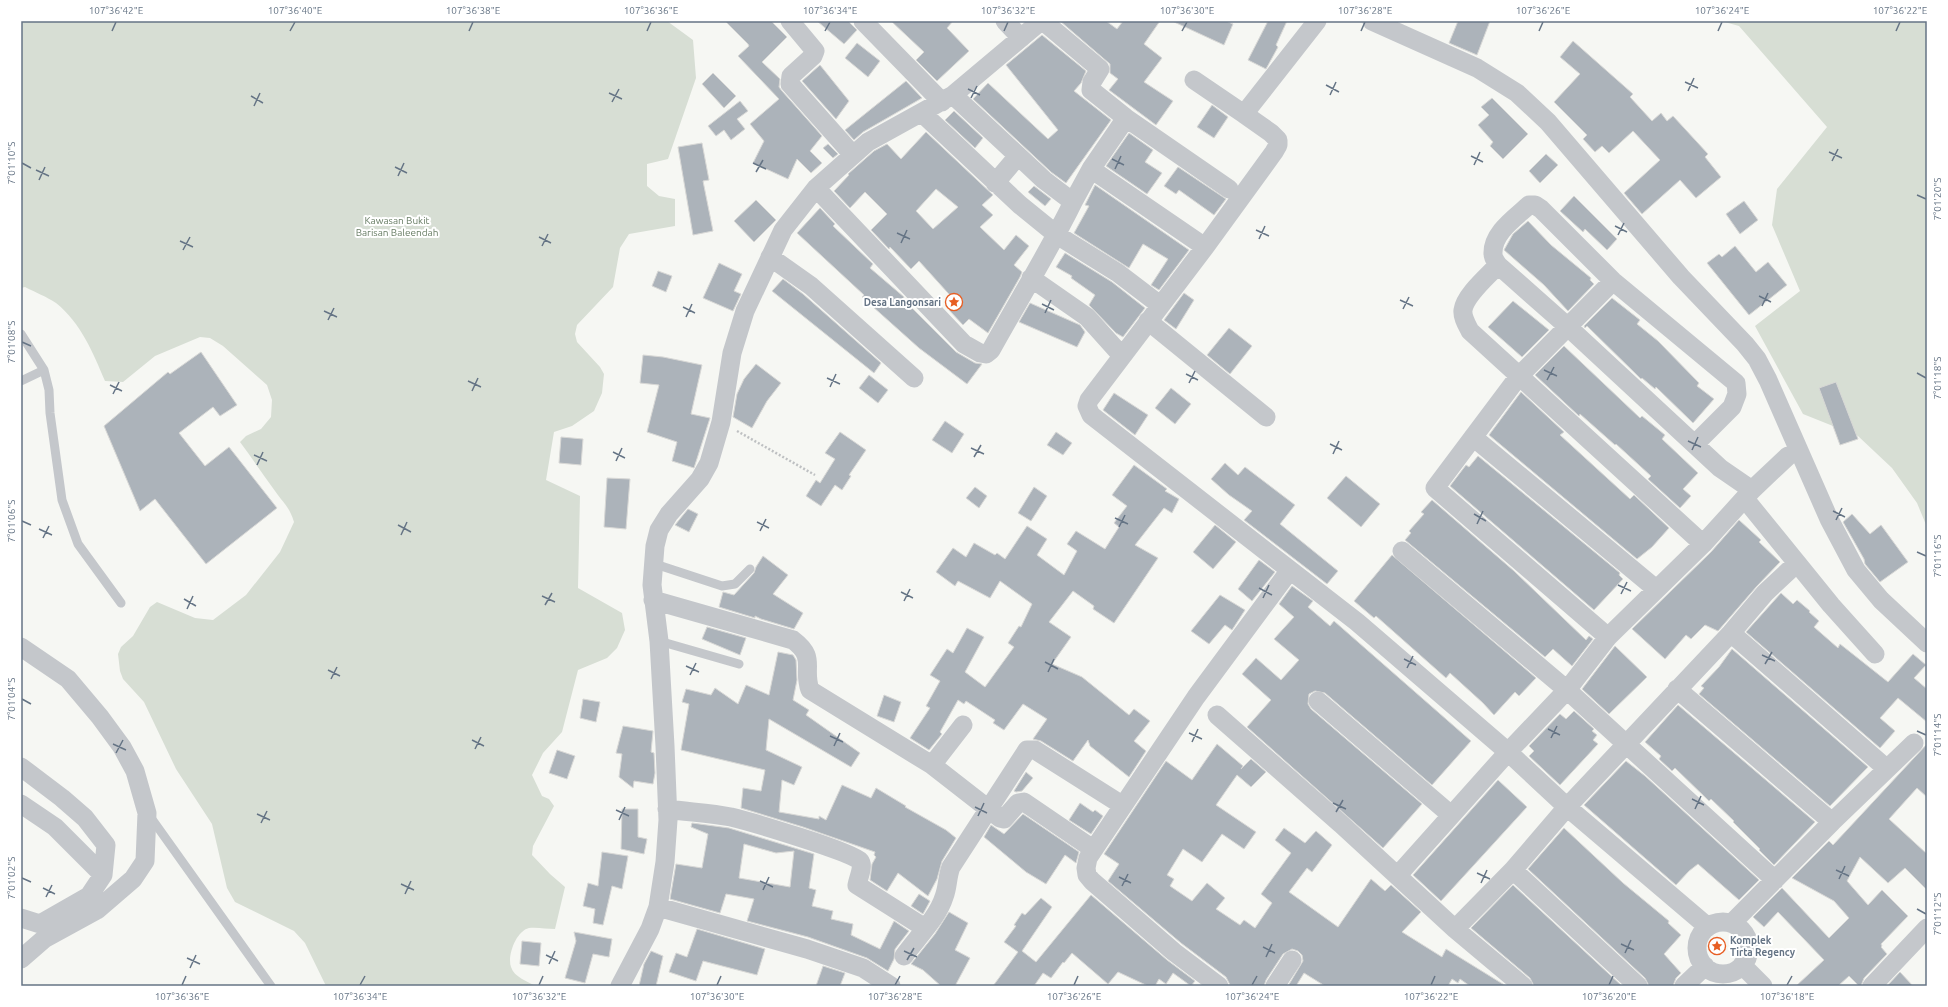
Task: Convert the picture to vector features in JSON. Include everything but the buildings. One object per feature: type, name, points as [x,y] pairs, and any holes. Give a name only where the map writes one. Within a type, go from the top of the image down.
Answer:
[{"type":"street","points":[[790,21],[815,51],[813,56],[791,76],[790,84],[853,155]]},
{"type":"street","points":[[863,21],[948,98],[1018,156],[1044,180],[1073,202]]},
{"type":"street","points":[[1005,21],[1021,38]]},
{"type":"street","points":[[620,986],[650,929],[658,907],[665,862],[667,809],[659,641],[653,600],[652,563],[659,530],[678,502],[700,479],[709,463],[721,422],[732,353],[745,311],[783,230],[816,188],[868,142],[948,98],[1042,21],[1100,69],[1092,82],[1091,90],[1126,118],[1229,189]]},
{"type":"street","points":[[1244,114],[1317,21]]},
{"type":"street","points":[[1373,21],[1477,68],[1517,93],[1548,122],[1682,277],[1745,344],[1757,359],[1768,380],[1829,519],[1856,570],[1881,600],[1927,644]]},
{"type":"street","points":[[1194,80],[1272,133],[1278,140],[1278,145],[1205,247],[1089,400],[1087,406],[1091,415],[1358,622],[1508,752],[1567,807],[1708,927]]},
{"type":"street","points":[[922,113],[995,183],[1057,235],[1118,273],[1160,305]]},
{"type":"street","points":[[816,188],[964,344],[980,353],[986,354],[991,350],[1057,235],[1091,169],[1126,118]]},
{"type":"street","points":[[995,183],[1018,156]]},
{"type":"street","points":[[1091,169],[1205,247]]},
{"type":"street","points":[[1696,443],[1732,407],[1737,394],[1736,383],[1613,281],[1535,205],[1529,205],[1500,232],[1495,243],[1493,255],[1498,265],[1696,443],[1748,495],[1797,563],[1831,605],[1875,654]]},
{"type":"street","points":[[770,257],[811,286],[914,378]]},
{"type":"street","points":[[1498,265],[1470,296],[1463,311],[1465,322],[1470,331],[1703,544]]},
{"type":"street","points":[[1031,278],[1087,317],[1122,356]]},
{"type":"street","points":[[1608,637],[1435,488],[1519,376],[1613,281]]},
{"type":"street","points":[[1148,321],[1266,417]]},
{"type":"street","points":[[1473,437],[1656,589]]},
{"type":"street","points":[[1398,875],[1508,752],[1567,690],[1608,637],[1703,544],[1748,495],[1788,456]]},
{"type":"street","points":[[1402,551],[1567,690],[1775,880]]},
{"type":"street","points":[[1455,929],[1513,870],[1567,807],[1731,633],[1765,593],[1797,563]]},
{"type":"street","points":[[1206,983],[1092,881],[1087,875],[1086,868],[1088,858],[1122,805],[1196,697],[1290,570]]},
{"type":"street","points":[[653,600],[792,640],[803,648],[809,661],[807,679],[810,690],[932,765],[988,809],[1004,819],[1018,803],[1024,802],[1093,850]]},
{"type":"street","points":[[1731,633],[1887,769]]},
{"type":"street","points":[[21,647],[68,679],[100,717],[122,747],[135,771],[147,813],[145,861],[133,879],[93,902],[44,939],[21,959]]},
{"type":"street","points":[[1677,689],[1832,822]]},
{"type":"street","points":[[1318,701],[1451,815]]},
{"type":"street","points":[[1217,715],[1398,875],[1455,929],[1523,986]]},
{"type":"street","points":[[932,765],[963,725]]},
{"type":"street","points":[[1732,923],[1832,822],[1914,743]]},
{"type":"street","points":[[904,956],[925,928],[944,897],[947,878],[951,867],[1024,754],[1032,749],[1122,805]]},
{"type":"street","points":[[21,767],[62,798],[85,818],[106,845],[103,875],[93,902],[40,924],[21,918]]},
{"type":"street","points":[[21,804],[55,827],[103,875]]},
{"type":"street","points":[[667,809],[730,817],[827,846],[853,856],[860,861],[862,865],[858,885],[925,928]]},
{"type":"street","points":[[1513,870],[1638,986]]},
{"type":"street","points":[[658,907],[807,949],[863,968],[891,986]]},
{"type":"street","points":[[1715,923],[1732,923],[1740,928],[1746,936],[1749,946],[1748,956],[1736,971],[1724,973],[1712,971],[1705,966],[1700,959],[1697,950],[1700,938],[1708,927],[1715,923]]},
{"type":"street","points":[[1872,986],[1927,928]]},
{"type":"street","points":[[1275,986],[1292,960]]},
{"type":"street","points":[[1742,965],[1763,986]]},
{"type":"street","points":[[1684,986],[1705,966]]},
{"type":"lane","points":[[21,334],[44,370],[49,390],[50,413],[62,500],[78,544],[121,603]]},
{"type":"lane","points":[[21,381],[44,370]]},
{"type":"lane","points":[[652,563],[722,586],[735,584],[750,569]]},
{"type":"lane","points":[[659,641],[739,664]]},
{"type":"lane","points":[[147,813],[271,986]]},
{"type":"path","points":[[721,422],[815,476]]},
{"type":"green space","name":"Kawasan Bukit Barisan Baleendah","points":[[21,21],[667,21],[693,40],[696,78],[668,159],[647,164],[647,186],[659,196],[675,199],[675,226],[629,234],[620,248],[613,287],[577,325],[575,334],[577,342],[600,367],[604,374],[602,393],[594,411],[572,426],[554,432],[546,480],[580,496],[578,588],[622,613],[625,630],[617,648],[607,658],[578,670],[562,732],[543,753],[532,775],[542,796],[549,799],[554,806],[533,846],[532,855],[565,887],[555,929],[529,928],[524,930],[514,944],[510,957],[511,967],[515,974],[536,986],[326,986],[305,943],[294,931],[235,902],[227,888],[212,824],[176,769],[144,702],[123,679],[120,671],[118,654],[121,647],[133,636],[150,607],[157,602],[195,618],[213,620],[246,595],[280,552],[294,522],[286,505],[240,442],[246,436],[261,429],[271,417],[272,400],[267,385],[223,346],[210,338],[200,337],[155,356],[123,382],[105,381],[85,339],[73,320],[65,311],[56,303],[45,297],[25,287],[21,288]]},
{"type":"green space","points":[[1721,21],[1927,21],[1927,527],[1917,503],[1892,468],[1858,436],[1803,414],[1755,326],[1800,291],[1772,225],[1777,189],[1827,127],[1739,26]]},
{"type":"place","name":"Desa Langonsari","points":[[954,302]]},
{"type":"place","name":"Komplek Tirta Regency","points":[[1717,946]]}]
